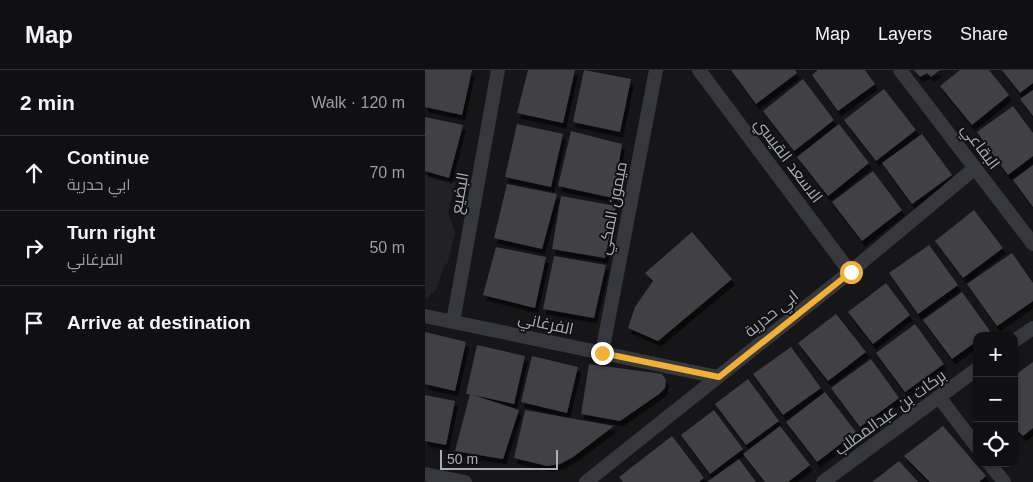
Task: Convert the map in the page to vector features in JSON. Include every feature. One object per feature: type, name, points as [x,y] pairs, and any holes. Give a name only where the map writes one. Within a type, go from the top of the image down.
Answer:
[{"type":"street","name":"البضيع","points":[[453,322],[499,70]]},
{"type":"street","name":"ميمون المكي","points":[[602,353],[656,70]]},
{"type":"street","name":"الاسعد القيسي","points":[[699,70],[851,272]]},
{"type":"street","name":"البقاعي","points":[[900,70],[1033,244]]},
{"type":"street","name":"ابي حدرية","points":[[586,482],[851,272],[975,168]]},
{"type":"street","name":"الفرغاني","points":[[425,316],[719,377]]},
{"type":"street","points":[[1018,339],[1033,328]]},
{"type":"street","name":"بركات بن عبدالمطلب","points":[[823,482],[973,372]]},
{"type":"street","points":[[939,397],[973,442]]},
{"type":"street","points":[[992,467],[1004,482]]},
{"type":"street","points":[[425,474],[465,482]]},
{"type":"shaded area","points":[[425,175],[456,182],[448,212],[455,232],[448,262],[444,266],[436,290],[427,298],[425,297]]},
{"type":"building","points":[[425,70],[472,70],[462,115],[425,107]]},
{"type":"building","points":[[528,70],[575,70],[563,123],[517,113]]},
{"type":"building","points":[[584,70],[631,79],[620,132],[573,122]]},
{"type":"building","points":[[731,70],[795,70],[797,73],[756,104]]},
{"type":"building","points":[[818,70],[865,70],[875,84],[838,111],[812,75]]},
{"type":"building","points":[[914,70],[940,70],[931,77],[927,73],[920,77]]},
{"type":"building","points":[[960,70],[989,70],[1009,95],[972,125],[940,86]]},
{"type":"building","points":[[1002,70],[1033,70],[1033,83],[1020,93]]},
{"type":"building","points":[[803,79],[834,120],[794,151],[763,111]]},
{"type":"building","points":[[884,89],[916,130],[876,161],[844,120]]},
{"type":"building","points":[[1033,90],[1033,116],[1020,99]]},
{"type":"building","points":[[1013,106],[1033,133],[1033,156],[1008,175],[977,132]]},
{"type":"building","points":[[425,117],[463,125],[449,178],[425,171]]},
{"type":"building","points":[[517,124],[563,134],[551,187],[505,177]]},
{"type":"building","points":[[839,124],[869,163],[828,196],[797,157]]},
{"type":"building","points":[[571,131],[622,144],[613,198],[558,186]]},
{"type":"building","points":[[922,134],[952,175],[912,204],[882,163]]},
{"type":"building","points":[[1033,165],[1033,207],[1013,180]]},
{"type":"building","points":[[873,171],[902,210],[862,241],[832,202]]},
{"type":"building","points":[[507,184],[557,194],[542,249],[494,238]]},
{"type":"building","points":[[561,196],[616,206],[605,258],[552,249]]},
{"type":"building","points":[[974,210],[1003,248],[963,278],[935,241]]},
{"type":"building","points":[[692,232],[732,279],[658,341],[628,328],[635,307],[653,281],[645,273]]},
{"type":"building","points":[[929,245],[958,285],[918,314],[889,273]]},
{"type":"building","points":[[496,247],[546,257],[535,308],[483,295]]},
{"type":"building","points":[[1012,253],[1033,283],[1033,301],[997,326],[967,284]]},
{"type":"building","points":[[554,256],[606,265],[594,318],[543,309]]},
{"type":"building","points":[[886,283],[910,315],[873,344],[848,312]]},
{"type":"building","points":[[962,292],[990,331],[973,332],[973,344],[952,359],[923,320]]},
{"type":"building","points":[[836,314],[866,352],[828,381],[798,343]]},
{"type":"building","points":[[915,324],[944,364],[905,392],[876,353]]},
{"type":"building","points":[[425,332],[466,342],[455,391],[425,384]]},
{"type":"building","points":[[477,345],[525,356],[514,404],[473,395],[519,410],[503,459],[455,451],[470,394],[466,394]]},
{"type":"building","points":[[791,347],[821,388],[783,415],[753,374]]},
{"type":"building","points":[[532,356],[578,367],[567,413],[521,402]]},
{"type":"building","points":[[871,359],[899,398],[860,427],[831,388]]},
{"type":"building","points":[[1033,362],[1033,428],[1023,436],[1018,431],[1018,373]]},
{"type":"building","points":[[589,364],[662,374],[666,380],[665,388],[620,421],[581,414]]},
{"type":"building","points":[[748,379],[779,421],[746,445],[715,404]]},
{"type":"building","points":[[825,392],[856,432],[817,462],[786,422]]},
{"type":"building","points":[[425,395],[455,401],[446,445],[425,441]]},
{"type":"building","points":[[525,410],[614,426],[573,457],[560,464],[547,466],[514,458]]},
{"type":"building","points":[[714,410],[743,449],[710,474],[681,435]]},
{"type":"building","points":[[780,426],[810,465],[788,482],[765,482],[743,454]]},
{"type":"building","points":[[943,426],[973,461],[973,467],[978,467],[986,476],[979,482],[930,482],[904,456]]},
{"type":"building","points":[[672,436],[704,478],[699,482],[623,482],[619,477]]},
{"type":"building","points":[[739,459],[756,482],[707,482]]},
{"type":"building","points":[[899,461],[918,482],[872,482]]},
{"type":"route","points":[[602,353],[719,377],[851,272]]}]
